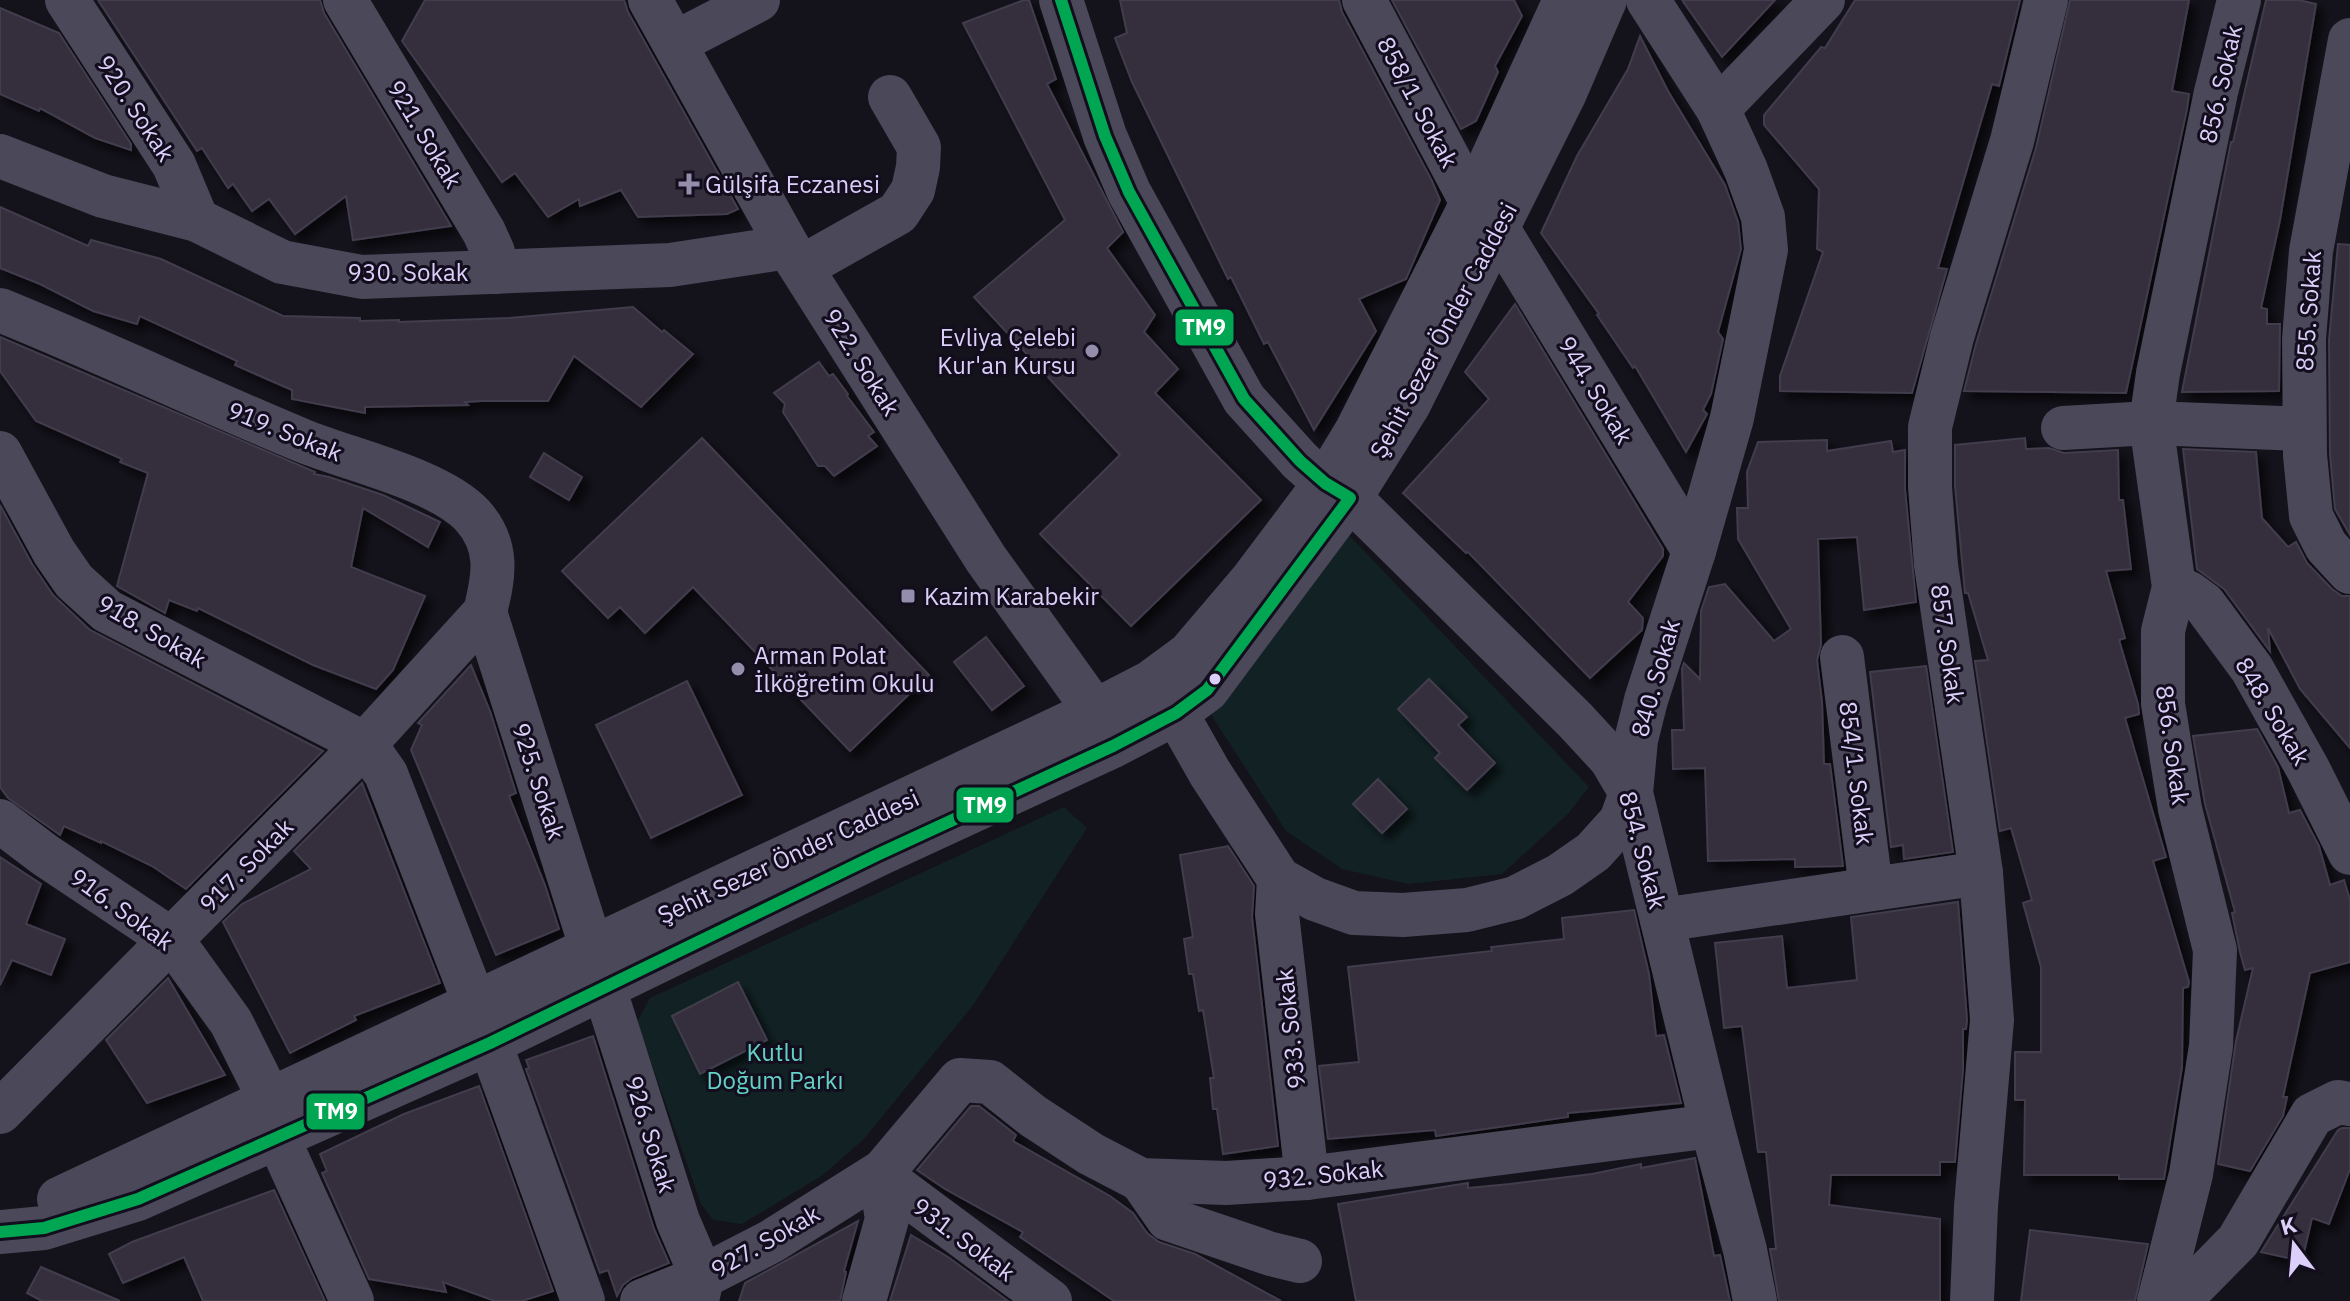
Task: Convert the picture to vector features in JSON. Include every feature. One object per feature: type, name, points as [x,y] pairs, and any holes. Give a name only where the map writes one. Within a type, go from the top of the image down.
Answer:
[{"type":"street","name":"920. Sokak","points":[[67,0],[174,165],[197,220]]},
{"type":"street","name":"922. Sokak","points":[[650,0],[795,257],[986,559],[1105,728]]},
{"type":"street","points":[[675,43],[758,0]]},
{"type":"street","name":"854. Sokak","points":[[1061,0],[1105,136],[1129,192],[1244,399],[1300,461],[1338,491],[1575,720],[1611,759],[1631,793],[1755,1301]]},
{"type":"street","name":"858/1. Sokak","points":[[1364,0],[1485,216]]},
{"type":"street","name":"Şehit Sezer Önder Caddesi","points":[[1485,216],[1565,0]]},
{"type":"street","name":"Şehit Sezer Önder Caddesi","points":[[0,1231],[274,1118],[490,1043],[599,969],[1105,728],[1176,713],[1207,690],[1338,491],[1357,430],[1485,216],[1564,95],[1605,0]]},
{"type":"street","name":"840. Sokak","points":[[1176,713],[1210,773],[1279,879],[1315,899],[1354,913],[1403,915],[1467,910],[1515,898],[1560,875],[1593,852],[1621,821],[1631,793],[1639,726],[1732,418],[1766,250],[1763,217],[1718,109],[1648,0]]},
{"type":"street","points":[[1718,109],[1823,0]]},
{"type":"street","name":"857. Sokak","points":[[1972,1301],[1976,1206],[1992,1020],[1981,873],[1936,565],[1930,487],[1930,427],[1952,337],[2012,141],[2046,0]]},
{"type":"street","name":"856. Sokak","points":[[2159,1301],[2191,1174],[2207,1074],[2215,950],[2180,809],[2163,704],[2163,631],[2174,587],[2151,423],[2158,373],[2216,92],[2239,0]]},
{"type":"street","name":"921. Sokak","points":[[364,11],[484,232],[493,252],[495,272]]},
{"type":"street","name":"855. Sokak","points":[[2350,40],[2311,251],[2304,339],[2304,429],[2311,516],[2326,546],[2350,572]]},
{"type":"street","points":[[795,257],[898,213],[913,190],[919,147],[890,97]]},
{"type":"street","name":"930. Sokak","points":[[0,156],[103,196],[197,220],[282,262],[362,277],[795,257]]},
{"type":"street","name":"944. Sokak","points":[[1485,216],[1694,551]]},
{"type":"street","name":"919. Sokak","points":[[0,310],[303,441],[442,491],[472,515],[489,542],[494,574],[485,612]]},
{"type":"street","points":[[2063,428],[2151,423],[2304,429]]},
{"type":"street","name":"918. Sokak","points":[[0,453],[54,552],[74,581],[107,611],[365,744]]},
{"type":"street","name":"Şehit Sezer Önder Caddesi","points":[[1105,728],[1151,682],[1189,654],[1252,580],[1338,491]]},
{"type":"street","name":"848. Sokak","points":[[2174,587],[2204,604],[2252,669],[2308,769],[2350,853]]},
{"type":"street","name":"917. Sokak","points":[[0,1112],[365,744],[485,612]]},
{"type":"street","name":"925. Sokak","points":[[485,612],[599,969]]},
{"type":"street","name":"854/1. Sokak","points":[[1842,657],[1871,889]]},
{"type":"street","points":[[365,744],[386,774],[490,1043],[583,1301]]},
{"type":"street","name":"916. Sokak","points":[[0,821],[172,940],[231,1022],[274,1118]]},
{"type":"street","points":[[1662,920],[1981,873]]},
{"type":"street","name":"933. Sokak","points":[[1279,879],[1277,914],[1307,1178]]},
{"type":"street","name":"Şehit Sezer Önder Caddesi","points":[[274,1118],[474,1004],[599,969]]},
{"type":"street","name":"926. Sokak","points":[[599,969],[700,1289]]},
{"type":"street","name":"932. Sokak","points":[[960,1080],[990,1082],[1033,1116],[1091,1154],[1141,1180],[1226,1183],[1307,1178],[1712,1126]]},
{"type":"street","name":"927. Sokak","points":[[642,1301],[700,1289],[882,1173],[960,1080]]},
{"type":"street","points":[[2179,1301],[2238,1241],[2312,1115],[2338,1102],[2350,1104]]},
{"type":"street","points":[[274,1118],[352,1301]]},
{"type":"street","points":[[864,1301],[887,1219],[882,1173]]},
{"type":"street","name":"931. Sokak","points":[[882,1173],[1050,1301]]},
{"type":"street","points":[[1141,1180],[1168,1219],[1300,1261]]},
{"type":"green space","points":[[1349,535],[1589,787],[1567,815],[1502,874],[1408,884],[1342,869],[1286,831],[1210,713]]},
{"type":"green space","name":"Kutlu Doğum Parkı","points":[[1064,807],[1087,828],[974,1004],[864,1139],[823,1175],[742,1224],[713,1220],[701,1204],[637,1022],[650,998]]},
{"type":"building","points":[[98,0],[320,0],[324,13],[451,226],[353,240],[346,196],[295,234],[269,199],[252,211],[233,184],[228,188],[202,148],[197,151]]},
{"type":"building","points":[[425,0],[624,0],[738,209],[727,214],[638,217],[621,190],[580,206],[579,199],[548,217],[515,173],[502,182],[402,41]]},
{"type":"building","points":[[1029,0],[1056,79],[1047,84],[1123,232],[1107,248],[1155,315],[1144,332],[1178,369],[1155,393],[1261,500],[1131,626],[1040,534],[1120,455],[974,297],[1065,220],[963,23]]},
{"type":"building","points":[[1120,0],[1339,0],[1342,12],[1432,181],[1440,200],[1406,279],[1359,299],[1376,331],[1314,430],[1268,342],[1264,344],[1231,277],[1228,279],[1132,82],[1115,38],[1127,33]]},
{"type":"building","points":[[1392,0],[1514,0],[1522,16],[1495,66],[1498,72],[1476,121],[1461,129]]},
{"type":"building","points":[[1682,0],[1775,0],[1722,57]]},
{"type":"building","points":[[1855,0],[2020,0],[1999,86],[1992,84],[1938,268],[1947,269],[1912,393],[1780,391],[1780,376],[1823,252],[1817,249],[1819,189],[1764,125],[1764,115],[1821,47],[1825,48]]},
{"type":"building","points":[[2070,0],[2189,0],[2172,91],[2189,94],[2187,109],[2126,393],[1964,391],[2036,148]]},
{"type":"building","points":[[2266,0],[2299,0],[2316,4],[2280,220],[2261,308],[2267,309],[2267,324],[2280,324],[2279,391],[2182,392],[2231,142]]},
{"type":"building","points":[[0,8],[59,33],[131,144],[131,150],[95,138],[40,108],[39,111],[0,94]]},
{"type":"building","points":[[1640,36],[1668,91],[1725,185],[1738,222],[1741,249],[1718,332],[1723,339],[1711,394],[1703,410],[1707,414],[1686,452],[1635,366],[1633,368],[1541,233],[1577,156],[1628,69]]},
{"type":"building","points":[[0,207],[88,246],[91,240],[161,259],[283,316],[399,322],[509,318],[633,307],[693,354],[641,407],[574,356],[548,401],[365,407],[365,413],[292,399],[292,390],[235,365],[237,361],[140,316],[137,324],[93,311],[0,268]]},
{"type":"building","points":[[2338,244],[2350,245],[2350,535],[2335,509],[2330,454],[2329,340]]},
{"type":"building","points":[[1515,304],[1663,549],[1663,556],[1628,602],[1643,618],[1642,630],[1590,678],[1468,552],[1403,493],[1489,399],[1465,372]]},
{"type":"building","points":[[0,337],[314,474],[383,495],[440,522],[428,547],[363,508],[351,567],[425,596],[393,670],[376,689],[313,665],[198,608],[197,611],[169,600],[165,613],[117,586],[148,473],[36,421],[0,371]]},
{"type":"building","points":[[819,362],[848,394],[874,432],[868,436],[877,446],[834,476],[825,466],[818,466],[783,412],[785,404],[774,393]]},
{"type":"building","points":[[702,438],[929,675],[850,751],[693,587],[645,633],[620,607],[608,618],[562,571]]},
{"type":"building","points":[[2025,438],[2026,449],[2049,448],[2064,453],[2118,450],[2119,500],[2123,500],[2131,569],[2106,571],[2125,638],[2119,640],[2138,704],[2139,714],[2125,718],[2166,857],[2153,861],[2189,982],[2188,987],[2183,988],[2182,1067],[2164,1179],[2119,1179],[2119,1175],[2024,1175],[2025,1100],[2015,1100],[2015,1052],[2041,1052],[2041,967],[2023,903],[2032,900],[2011,828],[2000,831],[1975,661],[1988,660],[1968,593],[1965,593],[1955,486],[1955,445]]},
{"type":"building","points":[[1827,440],[1827,451],[1891,441],[1893,452],[1905,450],[1905,489],[1916,602],[1864,610],[1857,537],[1818,539],[1821,645],[1817,660],[1824,764],[1830,764],[1843,866],[1795,867],[1795,859],[1708,861],[1705,768],[1673,769],[1672,730],[1684,730],[1682,669],[1684,663],[1700,679],[1701,611],[1709,587],[1725,584],[1774,641],[1791,629],[1738,539],[1737,508],[1748,508],[1747,472],[1758,442]]},
{"type":"building","points":[[2183,449],[2256,452],[2262,518],[2288,547],[2296,542],[2307,563],[2332,589],[2342,596],[2350,596],[2350,748],[2300,689],[2268,628],[2270,651],[2224,589],[2197,569]]},
{"type":"building","points":[[544,453],[582,477],[569,500],[530,477]]},
{"type":"building","points":[[0,505],[53,595],[90,630],[323,751],[186,889],[152,866],[101,841],[64,826],[60,835],[8,798],[0,787]]},
{"type":"building","points":[[986,637],[1024,686],[992,710],[954,662]]},
{"type":"building","points":[[471,665],[490,711],[516,793],[509,796],[559,929],[496,955],[411,750],[422,725],[418,723]]},
{"type":"building","points":[[1926,666],[1953,852],[1904,859],[1903,845],[1891,847],[1870,672]]},
{"type":"building","points":[[1429,679],[1467,717],[1458,725],[1495,763],[1467,790],[1435,758],[1440,753],[1398,709]]},
{"type":"building","points":[[687,681],[742,795],[651,838],[596,725]]},
{"type":"building","points":[[2257,729],[2278,767],[2289,813],[2300,810],[2319,846],[2330,885],[2344,880],[2350,900],[2350,962],[2310,973],[2283,1097],[2287,1097],[2283,1116],[2250,1171],[2218,1164],[2236,1041],[2253,968],[2245,970],[2240,952],[2232,913],[2235,912],[2205,804],[2193,736]]},
{"type":"building","points":[[1378,779],[1407,809],[1382,833],[1353,804]]},
{"type":"building","points":[[362,783],[440,983],[354,1016],[356,1020],[290,1053],[223,922],[242,904],[311,869],[294,851]]},
{"type":"building","points":[[1228,846],[1254,886],[1252,917],[1278,1146],[1223,1154],[1217,1109],[1213,1109],[1210,1078],[1214,1078],[1203,1010],[1199,1011],[1193,974],[1189,974],[1184,939],[1193,937],[1180,855]]},
{"type":"building","points":[[0,857],[41,884],[26,924],[65,939],[51,975],[12,960],[0,985]]},
{"type":"building","points":[[1958,902],[1967,1020],[1966,1029],[1963,1029],[1963,1069],[1955,1162],[1940,1162],[1940,1175],[1831,1175],[1829,1205],[1940,1219],[1940,1301],[1779,1301],[1770,1249],[1776,1249],[1766,1152],[1758,1152],[1742,1026],[1724,1028],[1715,943],[1782,936],[1787,988],[1857,980],[1851,917]]},
{"type":"building","points":[[1634,910],[1649,974],[1656,1036],[1664,1035],[1681,1103],[1568,1113],[1568,1117],[1436,1136],[1435,1130],[1328,1139],[1319,1066],[1359,1062],[1348,967],[1492,951],[1491,947],[1564,939],[1562,918]]},
{"type":"building","points":[[168,978],[225,1075],[147,1103],[106,1040]]},
{"type":"building","points":[[738,982],[767,1040],[700,1074],[672,1016]]},
{"type":"building","points":[[593,1036],[654,1229],[669,1263],[632,1278],[623,1285],[617,1296],[608,1270],[600,1273],[526,1069],[529,1068],[526,1060]]},
{"type":"building","points":[[479,1086],[553,1291],[522,1301],[495,1301],[443,1282],[446,1292],[369,1279],[322,1173],[327,1171],[320,1154],[404,1114]]},
{"type":"building","points":[[971,1106],[979,1106],[1016,1135],[1013,1141],[1110,1196],[1133,1213],[1147,1233],[1159,1242],[1195,1254],[1281,1301],[1114,1301],[1020,1237],[1023,1232],[917,1170]]},
{"type":"building","points":[[2350,1128],[2350,1169],[2329,1224],[2312,1218],[2302,1261],[2261,1252],[2338,1130]]},
{"type":"building","points":[[1695,1158],[1714,1256],[1720,1255],[1730,1301],[1356,1301],[1338,1204],[1468,1183],[1468,1188],[1510,1184]]},
{"type":"building","points":[[274,1190],[325,1301],[203,1301],[184,1257],[123,1283],[109,1254],[132,1242]]},
{"type":"building","points":[[858,1221],[844,1271],[840,1301],[739,1301],[745,1283]]},
{"type":"building","points":[[2030,1230],[2148,1244],[2135,1301],[2021,1301]]},
{"type":"building","points":[[911,1235],[948,1257],[1008,1301],[890,1301]]},
{"type":"building","points":[[41,1267],[120,1301],[42,1301],[27,1293]]},
{"type":"transit line","name":"TM9","points":[[0,1232],[44,1228],[138,1199],[490,1043],[879,854],[1113,746],[1176,713],[1207,690],[1350,498],[1325,483],[1300,461],[1244,399],[1129,192],[1105,136],[1061,0]]},
{"type":"place","name":"Gülşifa Eczanesi","points":[[689,184]]},
{"type":"place","name":"Evliya Çelebi Kur'an Kursu","points":[[1092,351]]},
{"type":"place","name":"Kazim Karabekir","points":[[908,596]]},
{"type":"place","name":"Arman Polat İlköğretim Okulu","points":[[738,669]]}]
